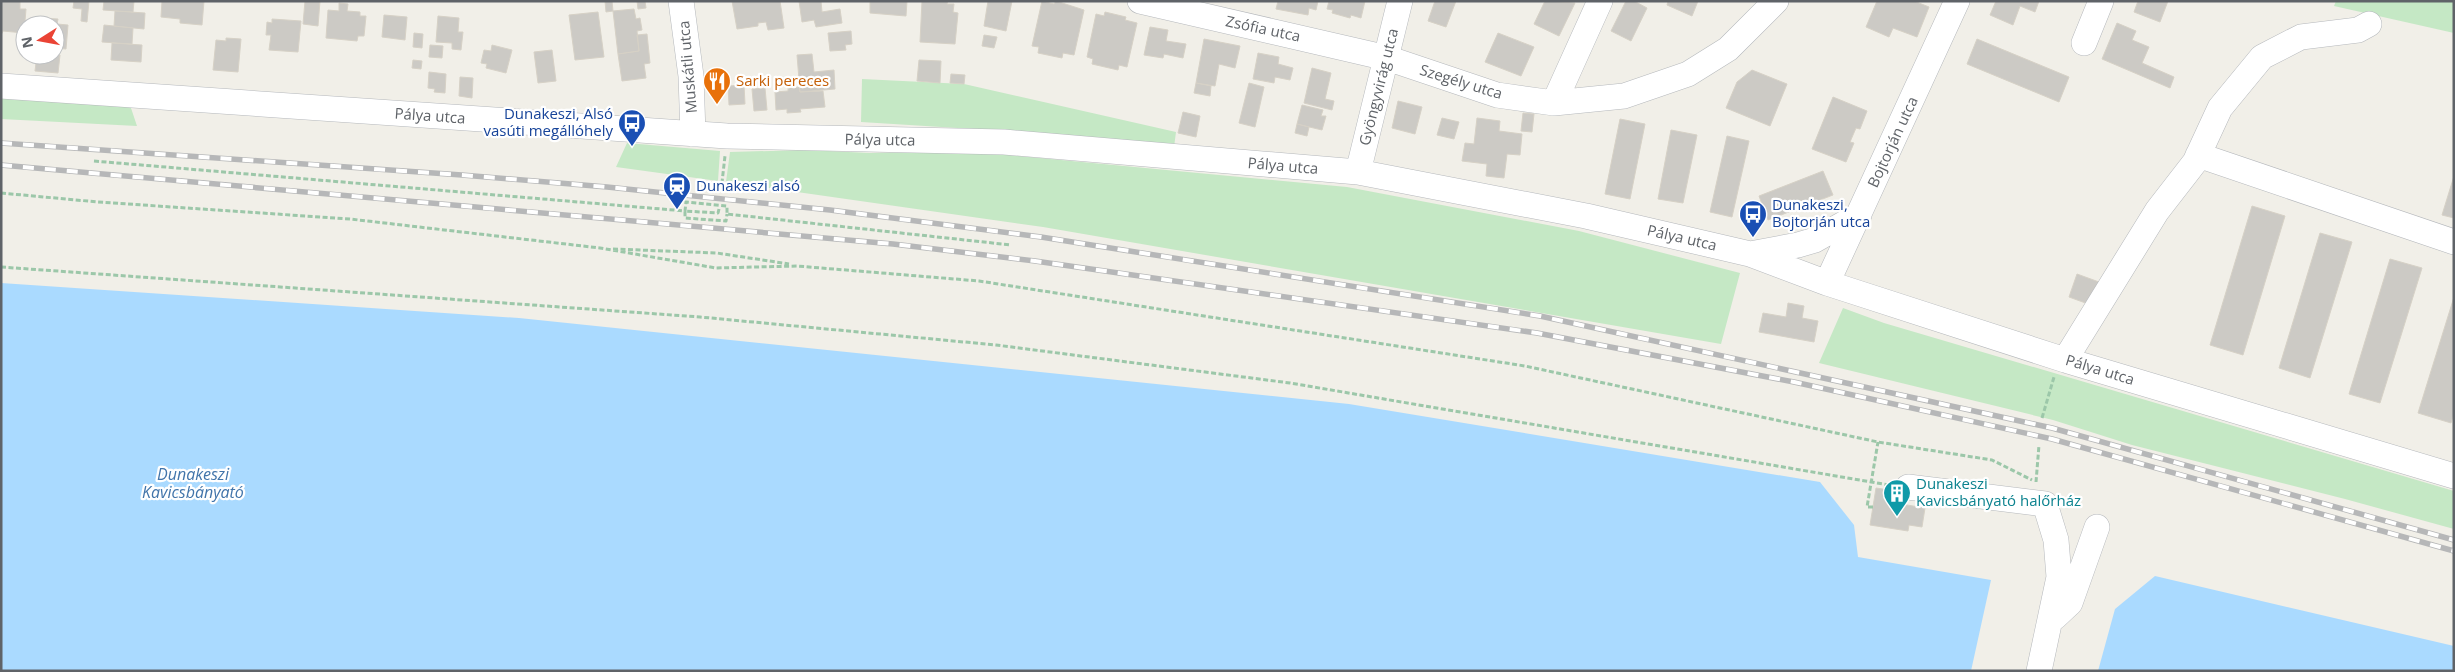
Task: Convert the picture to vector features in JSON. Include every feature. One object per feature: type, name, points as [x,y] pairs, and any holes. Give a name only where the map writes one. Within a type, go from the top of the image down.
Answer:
[{"type":"street","name":"Muskátli utca","points":[[681,1],[691,76],[693,134]]},
{"type":"street","name":"Zsófia utca","points":[[1140,1],[1387,58]]},
{"type":"street","name":"Gyöngyvirág utca","points":[[1358,172],[1400,1]]},
{"type":"street","points":[[1554,103],[1600,1]]},
{"type":"street","name":"Szegély utca","points":[[1387,58],[1497,95],[1554,103],[1624,96],[1688,74],[1728,49],[1776,1]]},
{"type":"street","name":"Bojtorján utca","points":[[1827,283],[1835,242],[1859,215],[1958,1]]},
{"type":"street","points":[[2084,43],[2101,1]]},
{"type":"street","points":[[2060,368],[2157,211],[2198,155],[2220,108],[2262,57],[2301,37],[2358,30],[2368,24]]},
{"type":"street","name":"Pálya utca","points":[[1,86],[693,134],[1004,142],[1358,172],[1586,216],[1750,254],[2060,368],[2454,476]]},
{"type":"street","points":[[2198,155],[2454,242]]},
{"type":"street","name":"Pálya utca","points":[[1750,254],[1798,245],[1835,242]]},
{"type":"street","points":[[1908,488],[2041,493],[2056,540],[2059,577],[2039,671]]},
{"type":"street","points":[[2050,622],[2070,603],[2097,527]]},
{"type":"path","points":[[94,161],[685,211],[718,213],[719,209]]},
{"type":"path","points":[[721,190],[724,163]]},
{"type":"path","points":[[1,193],[350,220],[600,248],[716,268],[797,266]]},
{"type":"path","points":[[686,202],[727,206],[727,214],[726,221],[685,218],[686,202]]},
{"type":"path","points":[[727,214],[1011,245]]},
{"type":"path","points":[[600,248],[717,253],[797,266],[979,281],[1525,366],[1878,442],[1992,460],[2041,493]]},
{"type":"path","points":[[1,267],[700,317],[996,345],[1290,383],[1872,483]]},
{"type":"path","points":[[2042,418],[2060,368]]},
{"type":"path","points":[[1873,507],[1867,507],[1878,442]]},
{"type":"path","points":[[2040,445],[2041,493]]},
{"type":"green space","points":[[2336,1],[2454,1],[2454,33],[2334,6]]},
{"type":"green space","points":[[862,79],[964,84],[1176,132],[1174,147],[1023,132],[861,122]]},
{"type":"green space","points":[[1,95],[130,105],[137,126],[1,119]]},
{"type":"green space","points":[[627,143],[720,151],[718,181],[616,167]]},
{"type":"green space","points":[[806,150],[870,153],[967,151],[1347,187],[1579,231],[1740,273],[1721,344],[1043,227],[726,182],[730,152]]},
{"type":"green space","points":[[1843,308],[1884,323],[2454,491],[2454,529],[2345,499],[2132,445],[2053,420],[1819,363]]},
{"type":"water","name":"Dunakeszi Kavicsbányató","points":[[1,283],[519,318],[1349,404],[1820,482],[1854,525],[1858,557],[1991,580],[1971,671],[1,671]]},
{"type":"water","points":[[2155,576],[2454,646],[2454,671],[2098,671],[2115,609]]},
{"type":"building","points":[[1,1],[20,1],[20,9],[26,9],[26,15],[15,15],[15,32],[3,31],[1,35]]},
{"type":"building","points":[[74,1],[89,1],[87,22],[81,21],[82,9],[73,8]]},
{"type":"building","points":[[104,1],[134,1],[133,12],[103,10]]},
{"type":"building","points":[[162,1],[204,1],[202,25],[180,23],[180,19],[161,17]]},
{"type":"building","points":[[305,1],[320,1],[318,26],[303,24]]},
{"type":"building","points":[[605,1],[612,1],[613,11],[606,12]]},
{"type":"building","points":[[637,1],[645,1],[646,8],[638,9]]},
{"type":"building","points":[[732,1],[780,1],[784,28],[768,30],[766,22],[758,23],[758,26],[737,29]]},
{"type":"building","points":[[799,1],[821,1],[822,12],[840,9],[842,23],[816,27],[814,20],[802,22]]},
{"type":"building","points":[[870,1],[907,1],[906,16],[870,13]]},
{"type":"building","points":[[922,1],[948,1],[947,4],[954,4],[953,12],[958,13],[955,44],[920,42]]},
{"type":"building","points":[[988,1],[1012,1],[1006,31],[984,26]]},
{"type":"building","points":[[1042,1],[1054,4],[1056,1],[1084,10],[1074,55],[1063,53],[1062,58],[1038,53],[1039,47],[1032,46]]},
{"type":"building","points":[[1278,1],[1318,1],[1316,10],[1309,8],[1308,15],[1276,9]]},
{"type":"building","points":[[1329,1],[1365,1],[1361,18],[1351,15],[1350,18],[1332,13],[1333,10],[1327,9]]},
{"type":"building","points":[[1435,1],[1456,1],[1446,27],[1428,21]]},
{"type":"building","points":[[1545,1],[1575,3],[1559,36],[1534,24]]},
{"type":"building","points":[[1626,1],[1634,1],[1647,8],[1631,41],[1611,31]]},
{"type":"building","points":[[1668,1],[1698,1],[1692,16],[1667,5]]},
{"type":"building","points":[[1877,1],[1914,1],[1929,7],[1917,37],[1893,28],[1889,37],[1866,27]]},
{"type":"building","points":[[1996,1],[2039,1],[2035,12],[2020,6],[2013,25],[1990,15]]},
{"type":"building","points":[[2138,1],[2168,1],[2160,22],[2134,12]]},
{"type":"building","points":[[339,3],[348,4],[347,11],[360,12],[360,16],[366,16],[364,36],[358,36],[357,41],[326,38],[328,10],[339,11]]},
{"type":"building","points":[[634,9],[636,19],[640,18],[642,30],[637,31],[639,51],[618,54],[613,11]]},
{"type":"building","points":[[115,11],[145,13],[144,29],[114,26]]},
{"type":"building","points":[[598,12],[604,57],[575,60],[569,15]]},
{"type":"building","points":[[1105,12],[1126,17],[1125,20],[1137,23],[1127,67],[1119,65],[1118,70],[1092,64],[1093,59],[1087,57],[1096,14],[1104,16]]},
{"type":"building","points":[[384,15],[407,17],[405,40],[382,37]]},
{"type":"building","points":[[438,16],[459,18],[458,32],[463,32],[461,50],[452,49],[452,43],[436,42]]},
{"type":"building","points":[[272,19],[301,21],[298,52],[269,50],[271,35],[266,35],[267,22],[272,23]]},
{"type":"building","points":[[2117,23],[2136,31],[2132,40],[2149,47],[2142,63],[2174,77],[2170,88],[2102,59]]},
{"type":"building","points":[[65,25],[68,25],[65,49]]},
{"type":"building","points":[[104,25],[133,28],[132,44],[102,42]]},
{"type":"building","points":[[1150,27],[1168,30],[1166,41],[1186,44],[1183,58],[1164,54],[1163,58],[1144,55]]},
{"type":"building","points":[[851,31],[852,44],[845,45],[846,50],[830,51],[828,33]]},
{"type":"building","points":[[414,33],[423,34],[422,48],[413,47]]},
{"type":"building","points":[[1498,33],[1534,47],[1521,76],[1485,62]]},
{"type":"building","points":[[647,34],[650,63],[644,64],[646,78],[622,81],[618,54],[639,51],[637,35]]},
{"type":"building","points":[[984,35],[997,37],[994,48],[982,46]]},
{"type":"building","points":[[226,38],[241,39],[238,72],[213,70],[216,40],[226,41]]},
{"type":"building","points":[[1204,39],[1240,46],[1235,68],[1219,64],[1215,86],[1196,83]]},
{"type":"building","points":[[1977,39],[2069,77],[2059,102],[1967,64]]},
{"type":"building","points":[[112,43],[142,45],[141,62],[111,60]]},
{"type":"building","points":[[430,45],[443,46],[442,58],[429,57]]},
{"type":"building","points":[[492,45],[512,50],[506,73],[486,68],[487,64],[481,63],[484,50],[491,51]]},
{"type":"building","points":[[552,50],[556,81],[538,83],[534,52]]},
{"type":"building","points":[[1258,53],[1279,57],[1278,64],[1293,68],[1290,80],[1275,77],[1274,83],[1253,79]]},
{"type":"building","points":[[812,54],[814,72],[834,70],[835,89],[800,92],[797,55]]},
{"type":"building","points":[[413,60],[422,61],[421,69],[412,68]]},
{"type":"building","points":[[919,60],[941,61],[940,83],[917,81]]},
{"type":"building","points":[[36,65],[59,65],[58,73],[35,71]]},
{"type":"building","points":[[1312,68],[1331,73],[1325,99],[1334,101],[1332,110],[1304,103]]},
{"type":"building","points":[[1752,70],[1787,84],[1770,126],[1726,108],[1737,82]]},
{"type":"building","points":[[429,72],[446,74],[445,93],[434,92],[435,89],[428,88]]},
{"type":"building","points":[[951,74],[965,75],[964,84],[950,83]]},
{"type":"building","points":[[460,77],[473,78],[472,98],[459,96]]},
{"type":"building","points":[[1196,83],[1211,86],[1210,96],[1194,93]]},
{"type":"building","points":[[1249,83],[1264,87],[1255,127],[1239,123]]},
{"type":"building","points":[[744,85],[745,104],[729,105],[728,86]]},
{"type":"building","points":[[799,87],[800,92],[823,91],[825,107],[800,109],[801,112],[787,113],[787,109],[776,110],[775,92],[788,91],[788,88]]},
{"type":"building","points":[[765,88],[767,110],[754,111],[752,89]]},
{"type":"building","points":[[1833,97],[1867,111],[1860,129],[1856,128],[1850,142],[1854,143],[1846,162],[1812,149]]},
{"type":"building","points":[[1398,101],[1422,107],[1415,134],[1392,128]]},
{"type":"building","points":[[1302,105],[1323,110],[1321,116],[1326,116],[1322,130],[1297,124]]},
{"type":"building","points":[[1183,112],[1200,116],[1196,137],[1178,133]]},
{"type":"building","points":[[1523,113],[1534,114],[1532,132],[1521,131]]},
{"type":"building","points":[[1442,118],[1459,122],[1454,139],[1437,135]]},
{"type":"building","points":[[1477,118],[1500,121],[1499,131],[1522,134],[1520,155],[1507,154],[1504,178],[1486,176],[1487,164],[1462,161],[1465,143],[1474,144]]},
{"type":"building","points":[[1620,119],[1645,124],[1630,199],[1605,194]]},
{"type":"building","points":[[1297,124],[1309,127],[1307,136],[1295,133]]},
{"type":"building","points":[[1671,130],[1697,135],[1683,203],[1658,199]]},
{"type":"building","points":[[1727,136],[1749,141],[1732,217],[1710,212]]},
{"type":"building","points":[[1823,171],[1833,195],[1768,220],[1759,196]]},
{"type":"building","points":[[2454,176],[2454,218],[2442,215]]},
{"type":"building","points":[[2252,206],[2285,216],[2243,355],[2210,345]]},
{"type":"building","points":[[2320,233],[2352,242],[2310,378],[2279,368]]},
{"type":"building","points":[[2390,259],[2422,268],[2380,403],[2349,394]]},
{"type":"building","points":[[2077,274],[2099,282],[2091,305],[2069,297]]},
{"type":"building","points":[[2454,297],[2454,413],[2451,423],[2418,413]]},
{"type":"building","points":[[1788,303],[1804,306],[1802,318],[1818,321],[1814,342],[1759,332],[1763,313],[1786,317]]},
{"type":"building","name":"Dunakeszi Kavicsbányató halőrház","points":[[1876,488],[1903,492],[1901,504],[1925,508],[1922,527],[1909,525],[1908,531],[1870,525]]},
{"type":"railway","points":[[1,143],[462,175],[607,187],[830,210],[1041,237],[1540,316],[2052,428],[2454,540]]},
{"type":"railway","points":[[1,165],[893,244],[1035,261],[1537,333],[1794,382],[2052,439],[2454,551]]},
{"type":"place","name":"Sarki pereces","points":[[717,105]]},
{"type":"place","name":"Dunakeszi, Alsó vasúti megállóhely","points":[[632,147]]},
{"type":"place","name":"Dunakeszi alsó","points":[[677,210]]},
{"type":"place","name":"Dunakeszi, Bojtorján utca","points":[[1753,238]]},
{"type":"place","name":"Dunakeszi Kavicsbányató halőrház","points":[[1897,517]]}]
